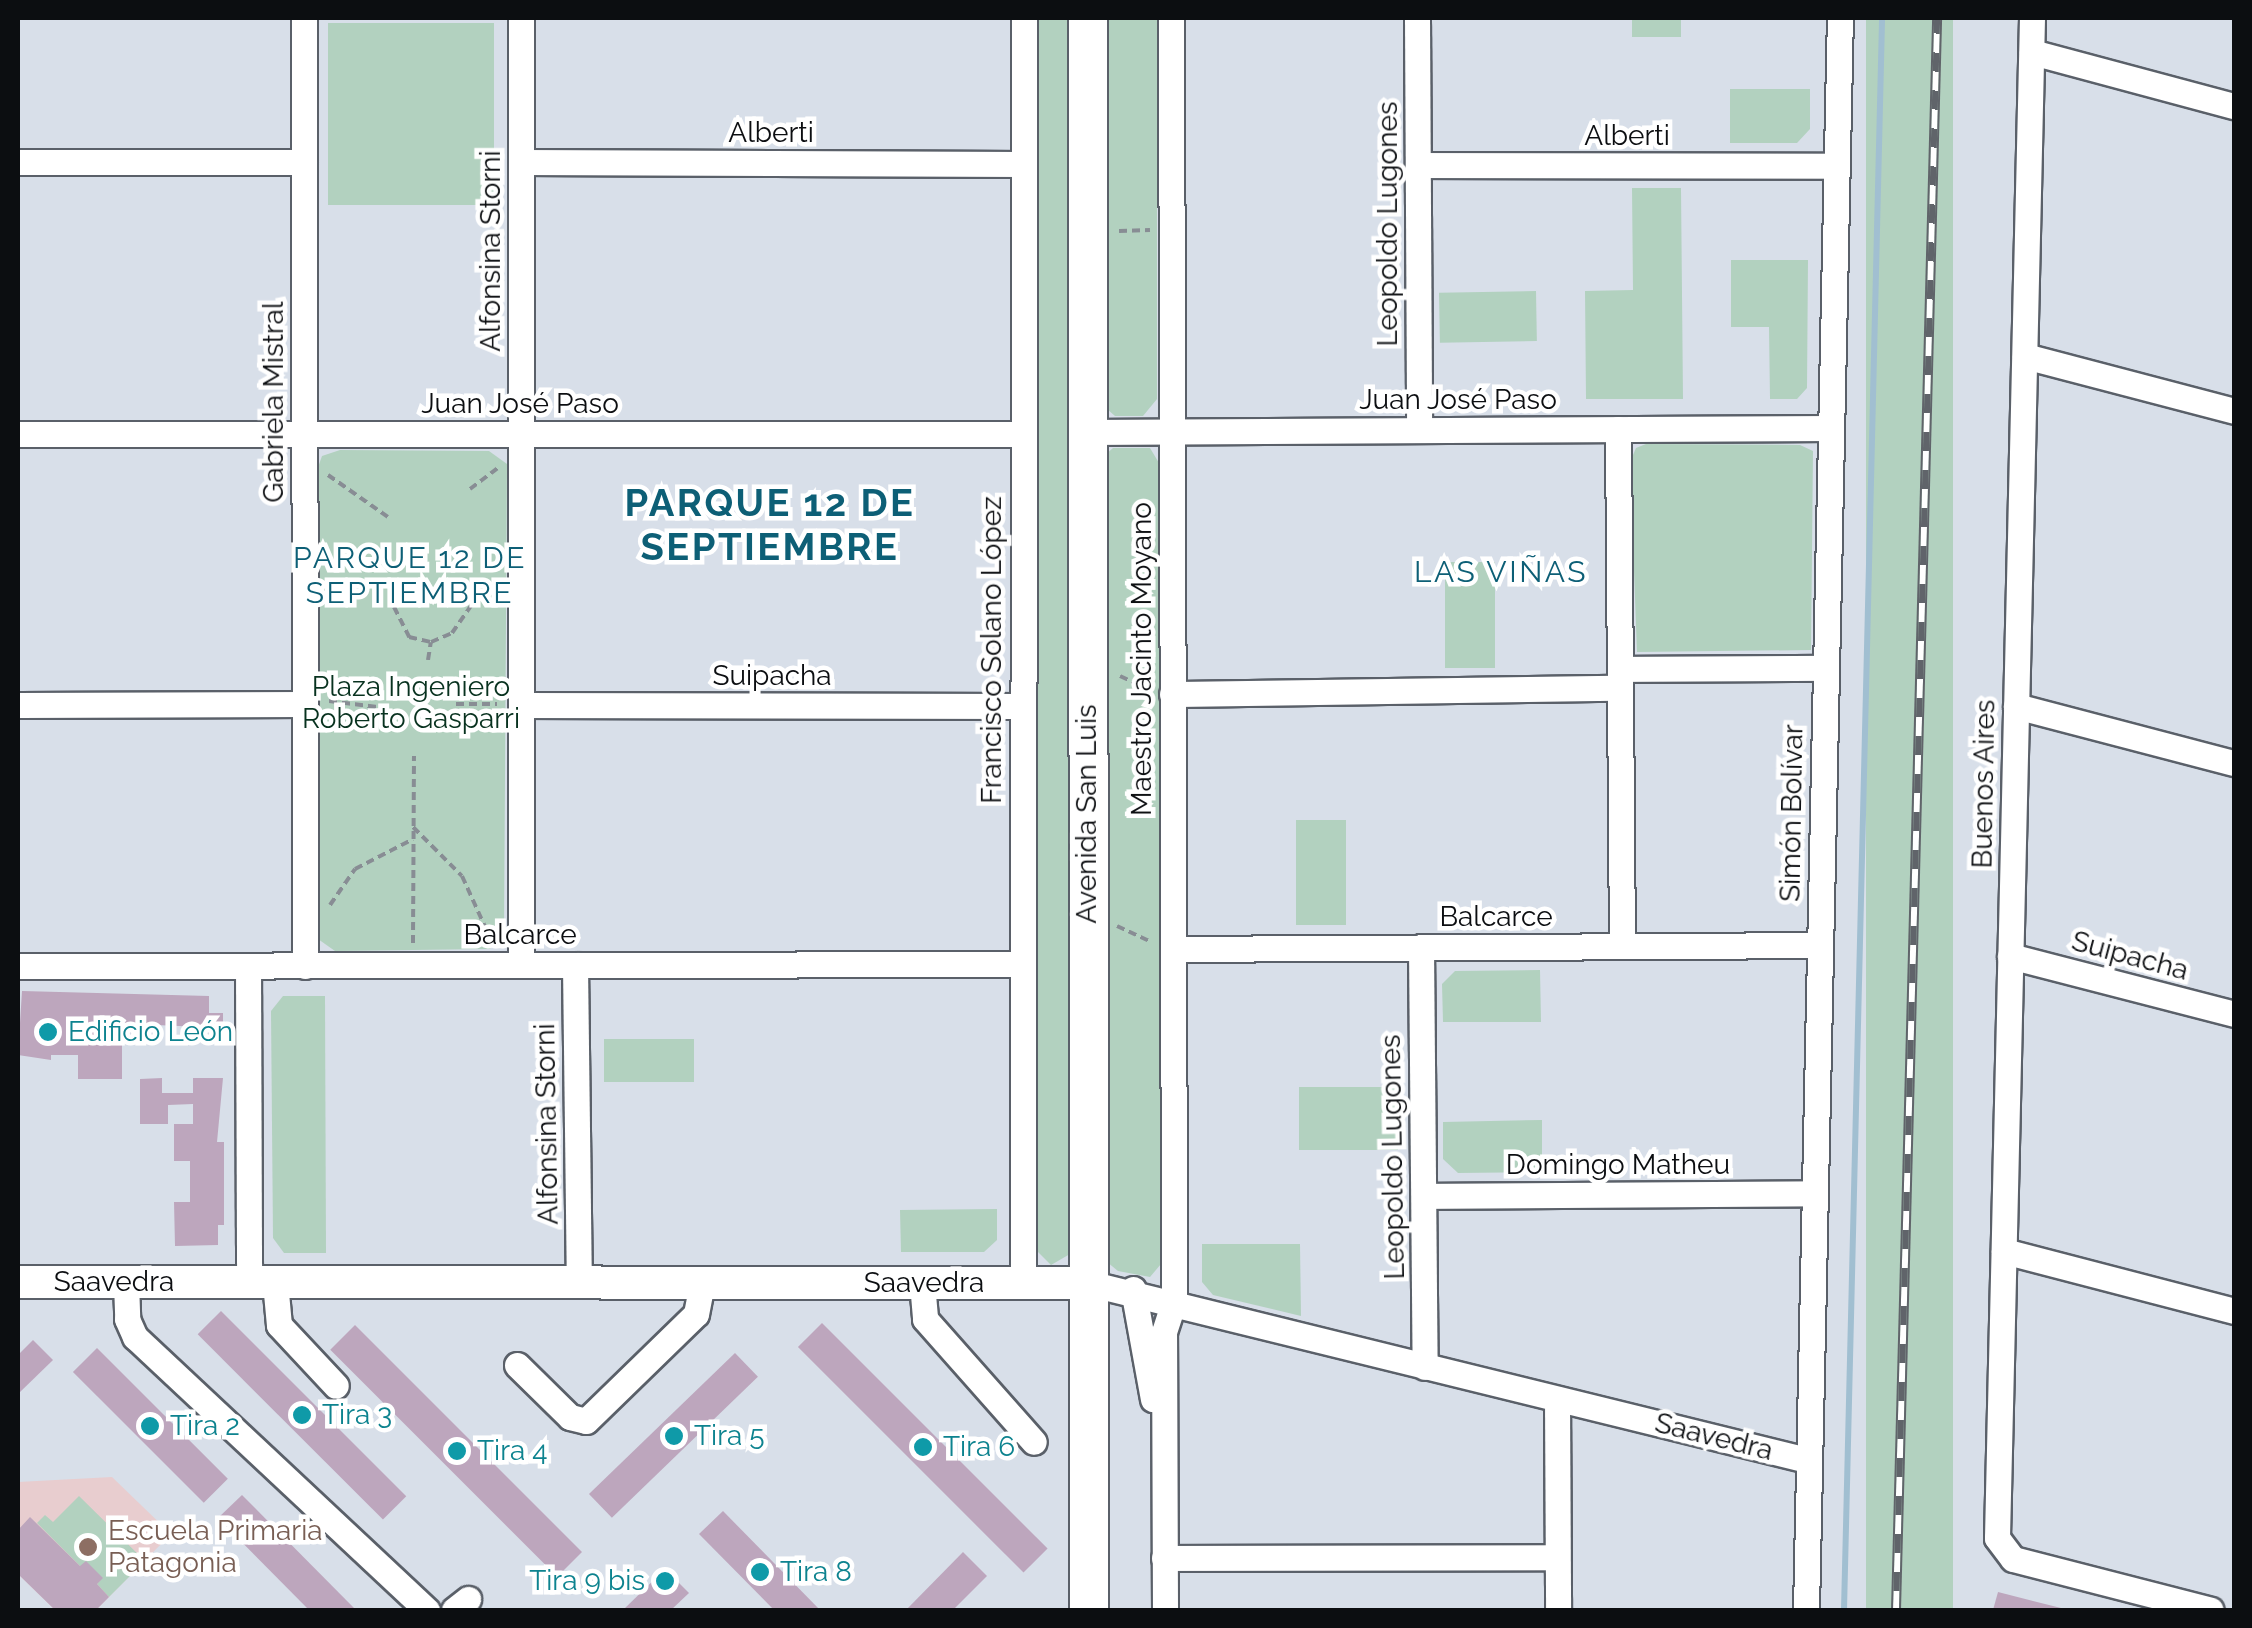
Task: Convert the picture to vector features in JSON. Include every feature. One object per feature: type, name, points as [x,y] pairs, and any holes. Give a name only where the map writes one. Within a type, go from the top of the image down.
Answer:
[{"type":"main road","name":"Avenida San Luis","points":[[1088,18],[1089,1610]]},
{"type":"street","name":"Gabriela Mistral","points":[[304,18],[304,434],[314,702],[304,966]]},
{"type":"street","name":"Alfonsina Storni","points":[[521,18],[521,434],[510,704],[521,965]]},
{"type":"street","name":"Francisco Solano López","points":[[1023,1283],[1024,18]]},
{"type":"street","name":"Maestro Jacinto Moyano","points":[[1171,18],[1172,694],[1166,948],[1174,1301]]},
{"type":"street","name":"Leopoldo Lugones","points":[[1417,18],[1419,430]]},
{"type":"street","name":"Simón Bolívar","points":[[1806,1610],[1840,18]]},
{"type":"street","name":"Buenos Aires","points":[[2032,18],[2004,1251],[2002,1552],[2211,1610]]},
{"type":"street","points":[[2032,52],[2234,106]]},
{"type":"street","points":[[18,162],[304,162]]},
{"type":"street","name":"Alberti","points":[[521,162],[1022,164]]},
{"type":"street","name":"Alberti","points":[[1418,166],[1837,166]]},
{"type":"street","points":[[2024,356],[2234,412]]},
{"type":"street","name":"Juan José Paso","points":[[1086,432],[1831,428]]},
{"type":"street","points":[[1618,429],[1622,946]]},
{"type":"street","name":"Juan José Paso","points":[[18,434],[1022,434]]},
{"type":"street","points":[[1172,694],[1826,668]]},
{"type":"street","points":[[18,705],[314,702]]},
{"type":"street","name":"Suipacha","points":[[510,704],[1022,706]]},
{"type":"street","points":[[2016,706],[2234,763]]},
{"type":"street","name":"Balcarce","points":[[1166,948],[1819,945]]},
{"type":"street","name":"Leopoldo Lugones","points":[[1421,947],[1425,1367]]},
{"type":"street","name":"Suipacha","points":[[2010,956],[2234,1014]]},
{"type":"street","name":"Balcarce","points":[[18,966],[1023,964]]},
{"type":"street","name":"Alfonsina Storni","points":[[576,965],[578,1282]]},
{"type":"street","points":[[248,966],[262,1282],[280,1326],[336,1386]]},
{"type":"street","name":"Domingo Matheu","points":[[1424,1196],[1814,1193]]},
{"type":"street","points":[[2004,1251],[2234,1311]]},
{"type":"street","name":"Saavedra","points":[[18,1282],[1088,1283],[1133,1289],[1425,1367],[1807,1460]]},
{"type":"street","points":[[126,1282],[127,1319],[136,1337],[427,1610]]},
{"type":"street","points":[[517,1364],[570,1417],[586,1421],[696,1314],[702,1282]]},
{"type":"street","points":[[922,1283],[925,1319],[1034,1442]]},
{"type":"street","points":[[1133,1289],[1164,1483]]},
{"type":"street","points":[[1164,1610],[1164,1326],[1174,1301]]},
{"type":"street","points":[[1557,1399],[1558,1610]]},
{"type":"street","points":[[1164,1558],[1557,1557]]},
{"type":"path","points":[[1109,231],[1172,230]]},
{"type":"path","points":[[470,489],[500,468],[492,460]]},
{"type":"path","points":[[324,492],[326,464]]},
{"type":"path","points":[[324,473],[388,516]]},
{"type":"path","points":[[394,607],[409,637],[431,642],[452,633],[471,606]]},
{"type":"path","points":[[428,660],[431,642]]},
{"type":"path","points":[[1107,669],[1155,693],[1172,694]]},
{"type":"path","points":[[498,684],[510,704]]},
{"type":"path","points":[[314,702],[394,710]]},
{"type":"path","points":[[456,704],[510,704]]},
{"type":"path","points":[[498,722],[510,704]]},
{"type":"path","points":[[412,943],[414,756]]},
{"type":"path","points":[[414,827],[462,876],[491,940]]},
{"type":"path","points":[[325,894],[325,913],[355,869],[414,839]]},
{"type":"path","points":[[1108,922],[1166,948]]},
{"type":"path","points":[[491,940],[497,928]]},
{"type":"path","points":[[481,942],[491,940]]},
{"type":"path","points":[[394,943],[430,943]]},
{"type":"shaded area","name":"Escuela Primaria Patagonia","points":[[112,1477],[171,1534],[96,1610],[55,1610],[18,1574],[18,1482]]},
{"type":"green space","points":[[1033,18],[1071,18],[1070,1254],[1051,1265],[1034,1248]]},
{"type":"green space","points":[[1102,18],[1157,18],[1157,399],[1143,416],[1115,416],[1107,409]]},
{"type":"green space","points":[[1632,18],[1681,18],[1681,37],[1632,37]]},
{"type":"green space","points":[[1866,18],[1953,18],[1953,1610],[1866,1610]]},
{"type":"green space","points":[[328,23],[494,23],[494,205],[328,205]]},
{"type":"green space","points":[[1730,89],[1810,89],[1810,129],[1797,143],[1730,143]]},
{"type":"green space","points":[[1632,188],[1681,188],[1683,399],[1586,399],[1585,291],[1633,290]]},
{"type":"green space","points":[[1731,260],[1808,260],[1807,388],[1797,399],[1770,399],[1769,327],[1731,327]]},
{"type":"green space","points":[[1536,291],[1537,341],[1440,343],[1439,293]]},
{"type":"green space","points":[[1646,444],[1800,445],[1813,451],[1811,650],[1637,652],[1630,462],[1636,448]]},
{"type":"green space","points":[[1113,448],[1150,448],[1159,463],[1161,1264],[1150,1277],[1118,1271],[1107,1262],[1105,455]]},
{"type":"green space","name":"Plaza Ingeniero Roberto Gasparri","points":[[340,450],[489,451],[507,464],[504,933],[490,949],[335,951],[318,939],[316,473],[322,456]]},
{"type":"green space","points":[[1445,562],[1495,562],[1495,668],[1445,668]]},
{"type":"green space","points":[[1296,820],[1346,820],[1346,925],[1296,925]]},
{"type":"green space","points":[[1540,970],[1541,1022],[1443,1022],[1442,984],[1455,971]]},
{"type":"green space","points":[[283,996],[325,996],[326,1253],[284,1253],[273,1238],[271,1011]]},
{"type":"green space","points":[[604,1039],[694,1039],[694,1082],[604,1082]]},
{"type":"green space","points":[[1299,1087],[1398,1087],[1398,1150],[1299,1150]]},
{"type":"green space","points":[[1542,1120],[1542,1172],[1458,1173],[1443,1159],[1443,1122]]},
{"type":"green space","points":[[997,1209],[997,1240],[984,1252],[901,1252],[900,1210]]},
{"type":"green space","points":[[1202,1244],[1300,1244],[1301,1316],[1213,1295],[1202,1282]]},
{"type":"green space","points":[[79,1496],[145,1561],[109,1597],[97,1584],[102,1578],[80,1566],[37,1523],[45,1515],[53,1522]]},
{"type":"building","points":[[22,991],[209,996],[209,1013],[223,1013],[223,1028],[112,1023],[112,1040],[122,1040],[122,1079],[78,1079],[78,1055],[51,1055],[51,1060],[18,1055]],"holes":[[[78,1023],[88,1023],[88,1040],[78,1040]]]},
{"type":"building","points":[[162,1078],[162,1093],[193,1093],[193,1078],[223,1078],[217,1142],[224,1142],[224,1225],[218,1225],[218,1245],[175,1246],[174,1202],[190,1202],[190,1161],[174,1161],[174,1124],[193,1124],[193,1104],[168,1105],[168,1124],[140,1124],[140,1079]]},
{"type":"building","name":"Tira 3","points":[[221,1311],[406,1496],[383,1520],[198,1334]]},
{"type":"building","name":"Tira 6","points":[[822,1323],[1048,1549],[1024,1573],[798,1347]]},
{"type":"building","name":"Tira 4","points":[[355,1325],[582,1552],[557,1577],[330,1350]]},
{"type":"building","points":[[33,1340],[53,1360],[18,1394],[18,1355]]},
{"type":"building","name":"Tira 2","points":[[97,1348],[228,1479],[204,1503],[73,1372]]},
{"type":"building","name":"Tira 5","points":[[735,1353],[758,1377],[612,1518],[589,1494]]},
{"type":"building","points":[[242,1495],[356,1610],[309,1610],[218,1518]]},
{"type":"building","name":"Tira 8","points":[[723,1511],[820,1610],[774,1610],[699,1534]]},
{"type":"building","points":[[30,1517],[80,1566],[86,1561],[103,1578],[97,1584],[109,1597],[96,1610],[55,1610],[18,1574],[18,1530]]},
{"type":"building","points":[[963,1552],[987,1576],[953,1610],[906,1610]]},
{"type":"building","name":"Tira 9 bis","points":[[665,1569],[689,1593],[671,1610],[623,1610]]},
{"type":"building","points":[[1998,1592],[2065,1609],[1993,1610]]},
{"type":"waterway","points":[[1844,1610],[1882,18]]},
{"type":"railway","points":[[1896,1610],[1937,18]]},
{"type":"place","name":"Edificio León","points":[[48,1032]]},
{"type":"place","name":"Tira 3","points":[[302,1415]]},
{"type":"place","name":"Tira 2","points":[[150,1426]]},
{"type":"place","name":"Tira 5","points":[[674,1436]]},
{"type":"place","name":"Tira 6","points":[[923,1447]]},
{"type":"place","name":"Tira 4","points":[[457,1451]]},
{"type":"place","name":"Escuela Primaria Patagonia","points":[[88,1547]]},
{"type":"place","name":"Tira 8","points":[[760,1572]]},
{"type":"place","name":"Tira 9 bis","points":[[665,1581]]},
{"type":"district","name":"PARQUE 12 DE SEPTIEMBRE","points":[[770,525]]},
{"type":"district","name":"LAS VIÑAS","points":[[1501,572]]},
{"type":"district","name":"PARQUE 12 DE SEPTIEMBRE","points":[[410,575]]}]
